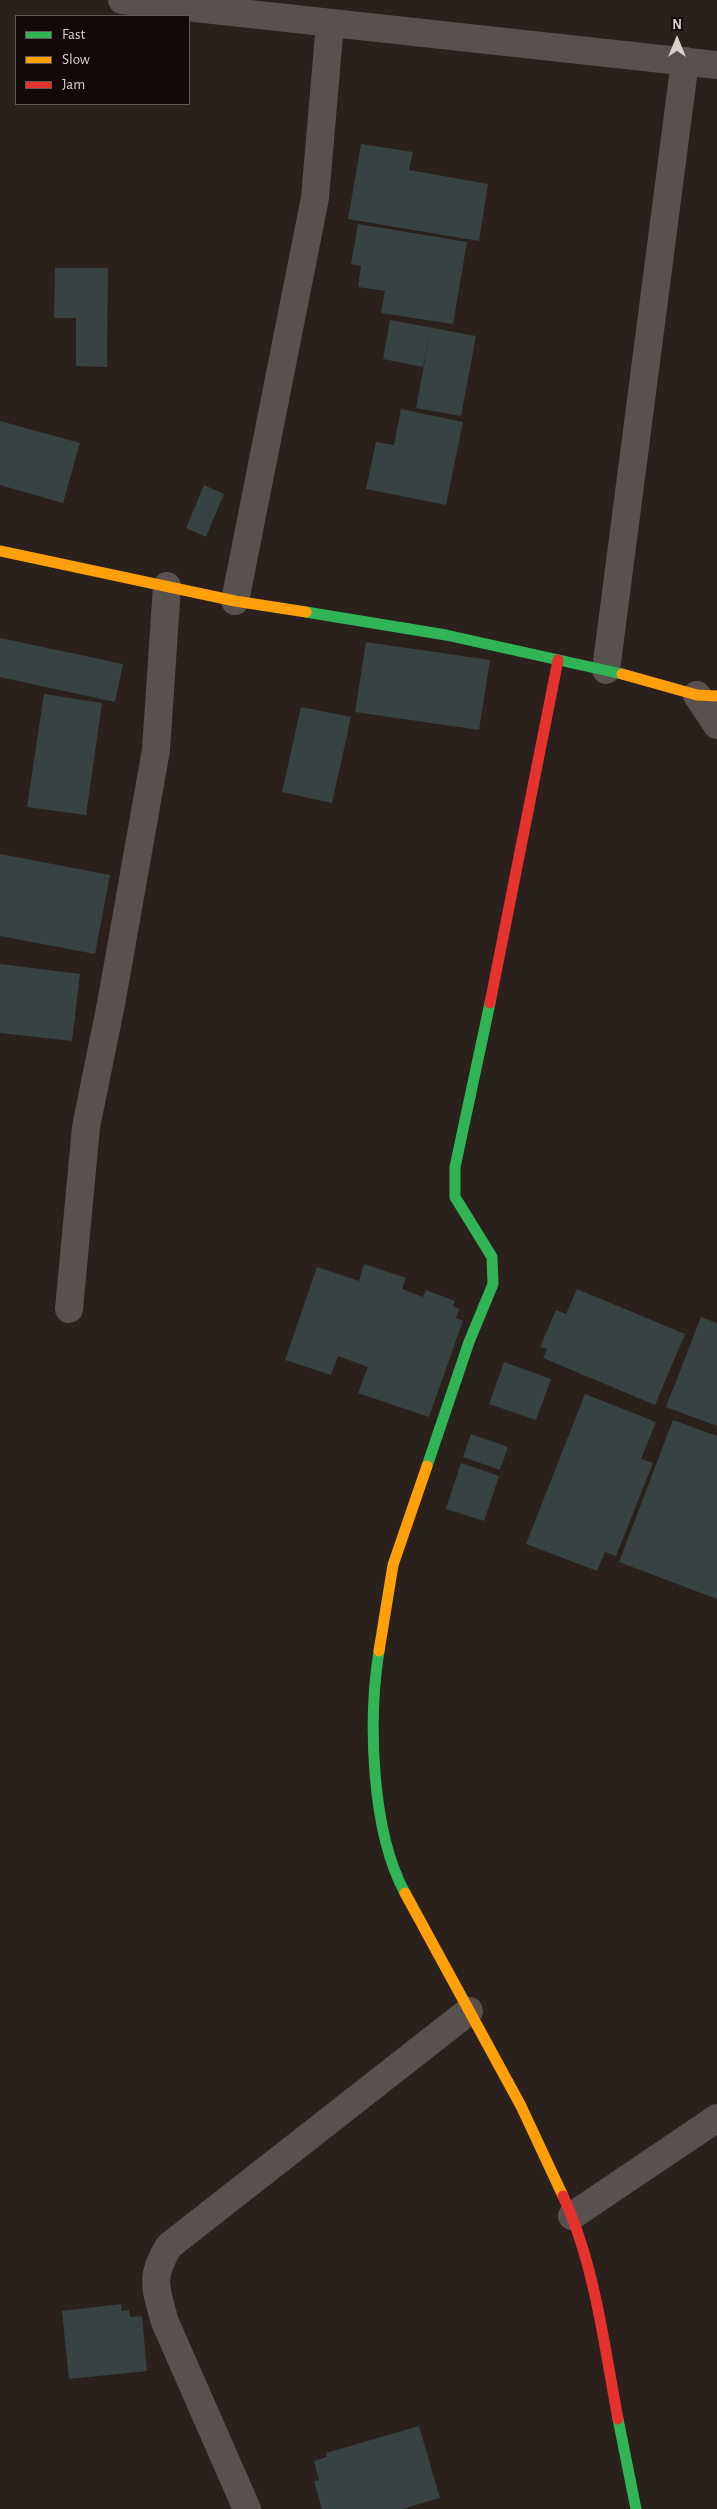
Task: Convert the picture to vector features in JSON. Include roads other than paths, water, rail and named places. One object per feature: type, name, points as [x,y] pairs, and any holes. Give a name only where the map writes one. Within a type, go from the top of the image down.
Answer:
[{"type":"street","points":[[122,0],[717,65]]},
{"type":"street","points":[[235,601],[315,198],[330,23]]},
{"type":"street","points":[[606,670],[684,61]]},
{"type":"street","points":[[0,551],[235,601],[446,636],[606,670],[707,696],[717,725]]},
{"type":"street","points":[[69,1309],[86,1127],[156,750],[167,586]]},
{"type":"street","points":[[558,660],[521,854],[455,1167],[455,1197],[492,1257],[493,1284],[470,1342],[393,1565],[374,1683],[372,1750],[381,1818],[398,1880],[521,2106],[572,2216],[590,2276],[636,2509]]},
{"type":"street","points":[[247,2509],[165,2322],[156,2290],[157,2266],[169,2246],[469,2011]]},
{"type":"street","points":[[572,2216],[717,2118]]}]
